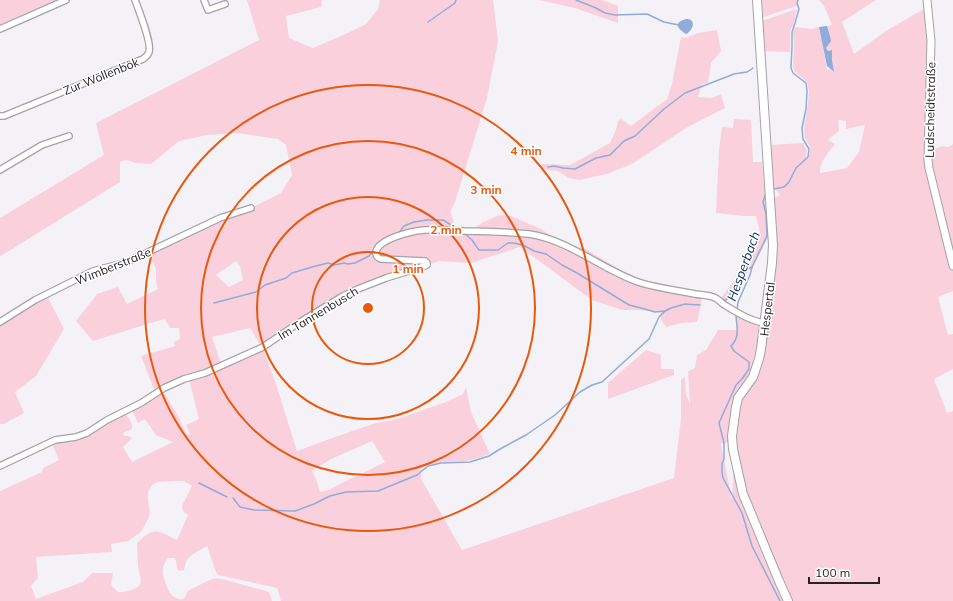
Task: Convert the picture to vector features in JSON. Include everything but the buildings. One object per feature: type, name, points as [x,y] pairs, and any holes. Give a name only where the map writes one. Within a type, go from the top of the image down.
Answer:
[{"type":"main road","name":"Hespertal","points":[[757,0],[773,245],[772,263],[761,350],[753,377],[738,398],[732,436],[733,449],[743,494],[788,601]]},
{"type":"street","points":[[0,29],[66,0]]},
{"type":"street","name":"Zur Wöllenbök","points":[[0,116],[4,116],[33,105],[148,56],[150,51],[150,42],[135,0]]},
{"type":"street","points":[[204,0],[208,10],[225,4]]},
{"type":"street","name":"Ludscheidtstraße","points":[[927,0],[931,41],[928,160],[953,266]]},
{"type":"street","points":[[0,170],[42,145],[69,136]]},
{"type":"street","name":"Wimberstraße","points":[[0,322],[35,300],[93,271],[127,262],[220,218],[251,208]]},
{"type":"street","name":"Im Tannenbusch","points":[[0,466],[55,440],[76,437],[141,403],[164,388],[184,379],[204,373],[263,347],[343,296],[386,278],[427,265],[425,261],[382,260],[376,255],[376,251],[381,244],[391,238],[416,231],[442,230],[537,235],[548,238],[636,281],[652,286],[713,297],[750,319],[765,323]]},
{"type":"shaded area","points":[[0,0],[65,0],[0,29]]},
{"type":"shaded area","points":[[247,0],[322,0],[321,7],[286,16],[289,38],[313,48],[366,24],[378,9],[380,0],[493,0],[498,41],[487,98],[455,202],[450,212],[454,222],[449,229],[435,229],[380,243],[377,259],[420,261],[420,265],[362,285],[262,346],[276,384],[297,451],[376,423],[394,420],[446,402],[463,394],[466,387],[471,412],[490,454],[471,460],[433,464],[421,469],[421,479],[462,550],[674,478],[681,419],[681,380],[685,377],[686,394],[690,405],[688,371],[695,368],[697,355],[706,350],[718,330],[737,330],[737,314],[760,326],[753,361],[754,366],[749,377],[738,392],[729,442],[721,444],[732,500],[736,421],[739,405],[762,361],[773,198],[780,195],[773,186],[770,145],[803,143],[807,151],[806,156],[808,159],[810,153],[810,147],[805,138],[804,128],[809,91],[807,82],[795,72],[793,68],[793,32],[795,27],[812,29],[819,27],[827,70],[830,69],[833,72],[832,50],[828,51],[826,47],[830,36],[827,26],[832,25],[824,6],[819,0],[876,0],[842,22],[854,54],[886,31],[922,10],[925,10],[928,37],[925,152],[943,146],[948,147],[953,144],[953,291],[938,297],[948,335],[953,334],[953,369],[934,379],[947,413],[953,411],[953,601],[281,601],[277,588],[218,575],[207,546],[186,561],[184,570],[180,571],[177,569],[176,560],[174,558],[168,558],[164,565],[163,572],[166,585],[175,598],[183,599],[188,591],[213,579],[222,579],[269,592],[272,601],[0,601],[0,491],[42,472],[43,468],[59,460],[52,444],[125,414],[131,423],[132,429],[123,433],[124,436],[129,436],[132,438],[123,447],[132,462],[173,442],[156,435],[145,419],[138,423],[132,410],[163,391],[177,414],[187,435],[190,434],[186,425],[199,419],[189,379],[155,392],[141,356],[175,346],[174,342],[180,339],[179,328],[170,328],[165,319],[93,341],[76,321],[97,294],[118,287],[127,304],[158,289],[156,282],[156,269],[149,254],[281,193],[292,175],[286,145],[278,139],[237,133],[207,135],[179,141],[151,164],[136,163],[126,160],[120,162],[120,182],[0,256],[0,218],[104,155],[96,123],[259,40]],"holes":[[[838,120],[846,121],[846,129],[865,125],[859,152],[847,168],[820,173],[823,161],[835,144],[828,140],[839,131]],[[236,261],[240,266],[243,280],[229,287],[216,275]],[[250,328],[261,346],[221,364],[212,337]],[[372,441],[385,462],[331,489],[320,492],[312,471],[331,459]],[[184,481],[192,486],[182,506],[183,511],[188,515],[177,540],[157,531],[148,534],[137,543],[138,566],[141,581],[139,586],[129,591],[118,592],[111,585],[113,573],[92,573],[83,582],[36,599],[31,586],[38,578],[36,557],[112,552],[111,544],[128,541],[141,532],[150,513],[148,492],[152,485],[157,482]]]},
{"type":"shaded area","points":[[539,0],[602,0],[618,6],[618,23],[575,8]]},
{"type":"shaded area","points":[[762,0],[797,0],[797,6],[763,17]]},
{"type":"shaded area","points":[[797,9],[794,23],[790,31],[790,52],[764,51],[762,21]]},
{"type":"shaded area","points":[[717,30],[721,51],[711,63],[708,83],[702,84],[698,97],[712,98],[721,94],[725,108],[686,128],[632,164],[607,174],[579,180],[569,178],[558,171],[541,169],[542,164],[570,165],[610,143],[618,121],[621,119],[631,126],[667,99],[672,84],[681,37],[686,38],[698,33]]},
{"type":"shaded area","points":[[734,119],[751,120],[753,162],[762,162],[764,185],[767,184],[770,240],[767,239],[753,267],[749,270],[725,303],[721,298],[745,266],[760,233],[756,216],[716,213],[719,150],[722,127],[733,128]]},
{"type":"shaded area","points":[[500,215],[511,216],[541,229],[561,243],[575,249],[582,247],[621,270],[636,284],[702,296],[697,322],[681,323],[666,327],[661,320],[661,312],[622,310],[592,300],[520,247],[471,263],[440,261],[430,264],[426,260],[379,257],[378,250],[392,239],[416,232],[474,229],[483,222]]},
{"type":"shaded area","points":[[47,296],[64,329],[36,376],[15,392],[24,413],[4,424],[0,424],[0,324]]},
{"type":"shaded area","points":[[646,350],[661,355],[661,369],[674,369],[674,375],[608,399],[608,383]]},
{"type":"water","points":[[686,19],[692,20],[693,25],[686,34],[680,30],[678,24]]},
{"type":"water","points":[[827,26],[831,41],[826,48],[828,51],[832,50],[834,72],[827,66],[819,27]]},
{"type":"waterway","points":[[428,22],[455,3],[456,0]]},
{"type":"waterway","points":[[576,0],[605,13],[615,15],[647,14],[664,22],[679,25]]},
{"type":"waterway","points":[[761,0],[761,7]]},
{"type":"waterway","name":"Hesperbach","points":[[774,189],[784,187],[789,182],[796,168],[808,157],[809,149],[803,139],[802,128],[806,109],[806,83],[793,73],[791,68],[792,32],[799,9],[797,3],[798,0]]},
{"type":"waterway","points":[[548,167],[554,166],[575,169],[596,158],[610,155],[624,141],[635,136],[664,109],[685,93],[734,74],[747,72],[753,68]]},
{"type":"waterway","name":"Hesperbach","points":[[737,310],[738,302],[752,267],[767,236],[766,214],[763,202],[766,193]]},
{"type":"waterway","points":[[399,233],[404,226],[414,222],[427,220],[443,220],[456,228]]},
{"type":"waterway","points":[[464,233],[472,240],[479,250],[498,250],[508,243],[514,243],[546,254],[629,305],[655,312],[665,311],[685,304],[700,305]]},
{"type":"waterway","points":[[214,303],[256,292],[265,285],[286,278],[292,273],[312,267],[328,263],[334,265],[355,263],[369,256],[375,249]]},
{"type":"waterway","points":[[722,300],[726,300],[748,269],[752,267]]},
{"type":"waterway","points":[[233,498],[240,507],[254,510],[295,511],[330,496],[346,492],[378,491],[417,475],[428,466],[441,463],[470,462],[489,456],[526,435],[555,415],[580,392],[592,385],[602,382],[649,339],[659,317],[665,311]]},
{"type":"waterway","name":"Hesperbach","points":[[736,314],[737,335],[731,346],[734,351],[749,362],[749,369],[736,385],[719,423],[724,443],[722,472],[723,478],[742,513],[752,546],[780,601]]},
{"type":"waterway","points":[[199,483],[227,497]]}]
